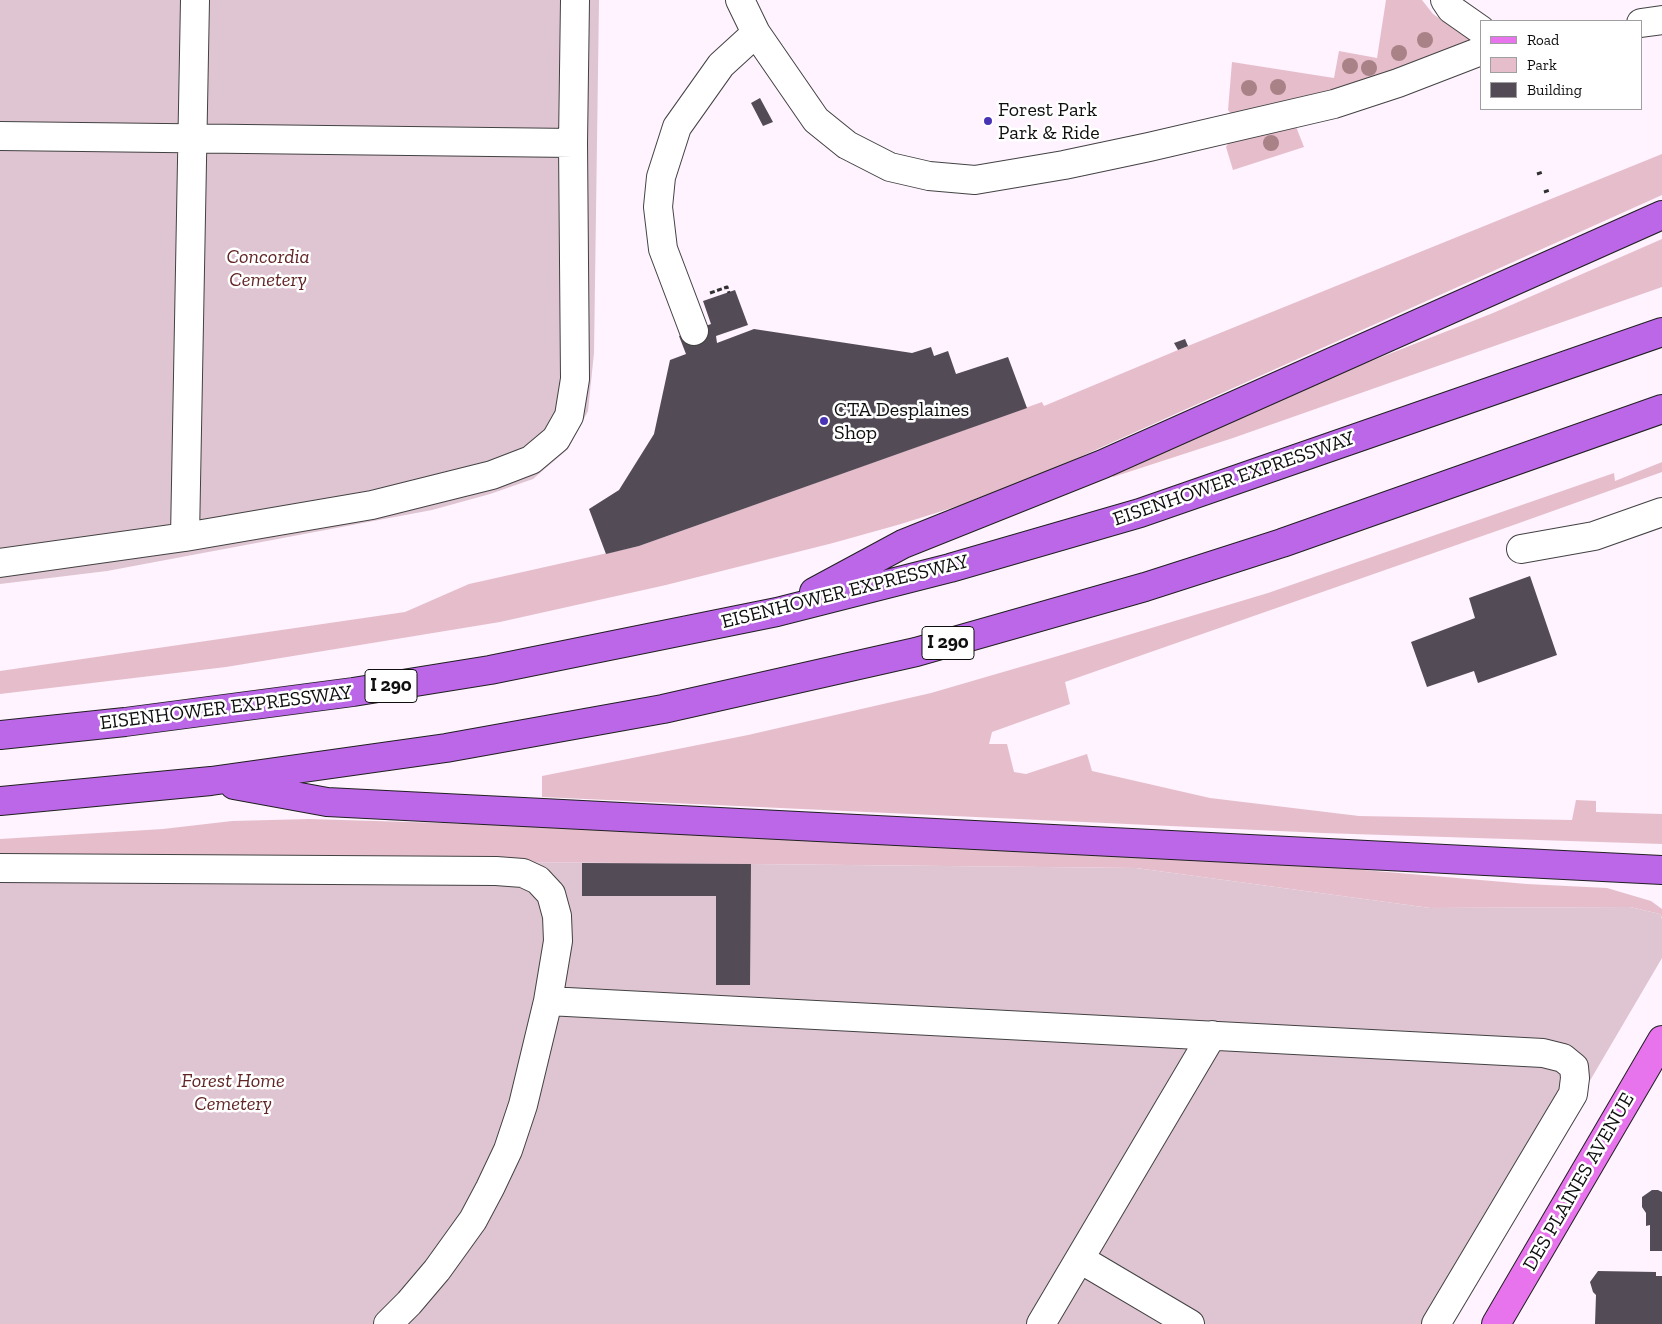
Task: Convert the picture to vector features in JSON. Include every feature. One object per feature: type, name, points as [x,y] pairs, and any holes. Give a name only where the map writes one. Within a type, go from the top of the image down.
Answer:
[{"type":"highway","points":[[777,612],[902,544],[1103,464],[1662,215]]},
{"type":"highway","name":"EISENHOWER EXPRESSWAY","points":[[0,735],[125,722],[353,692],[517,665],[777,612],[950,568],[1140,513],[1662,332]]},
{"type":"highway","name":"I 290","points":[[0,801],[211,781],[446,748],[654,711],[916,652],[1146,587],[1273,546],[1662,409]]},
{"type":"highway","points":[[211,781],[327,802],[1662,870]]},
{"type":"main road","name":"DES PLAINES AVENUE","points":[[1496,1324],[1662,1040]]},
{"type":"lane","points":[[185,537],[195,0]]},
{"type":"lane","points":[[0,563],[185,537],[372,504],[492,475],[531,460],[556,439],[569,416],[575,379],[573,143],[575,0]]},
{"type":"lane","points":[[740,0],[756,33],[816,120],[847,145],[890,167],[929,176],[975,180],[1064,165],[1334,104],[1398,83],[1480,50]]},
{"type":"lane","points":[[1445,0],[1451,8],[1480,29]]},
{"type":"lane","points":[[1642,23],[1662,20]]},
{"type":"lane","points":[[694,331],[663,249],[658,207],[661,177],[677,127],[720,65],[756,33]]},
{"type":"lane","points":[[0,136],[573,143]]},
{"type":"lane","points":[[1521,549],[1594,536],[1662,512]]},
{"type":"lane","points":[[0,868],[496,871],[523,873],[538,880],[551,894],[557,916],[558,941],[548,1001],[524,1105],[508,1150],[473,1220],[437,1270],[388,1324]]},
{"type":"lane","points":[[548,1001],[1543,1053],[1563,1058],[1574,1067],[1573,1094],[1436,1324]]},
{"type":"lane","points":[[1041,1324],[1212,1035]]},
{"type":"lane","points":[[1080,1259],[1190,1324]]},
{"type":"path","points":[[1537,174],[1543,172]]},
{"type":"path","points":[[1544,192],[1550,190]]},
{"type":"path","points":[[709,294],[727,287],[729,292]]},
{"type":"green space","name":"Concordia Cemetery","points":[[0,0],[599,0],[594,353],[588,411],[568,449],[533,479],[490,494],[432,510],[107,571],[0,584]]},
{"type":"green space","points":[[1386,0],[1422,0],[1433,14],[1470,40],[1468,44],[1354,84],[1231,114],[1228,110],[1232,62],[1334,78],[1339,51],[1377,58]]},
{"type":"green space","points":[[1295,124],[1304,147],[1233,170],[1226,147],[1230,140]]},
{"type":"green space","points":[[1662,154],[1662,195],[1031,479],[977,500],[833,543],[666,585],[500,622],[226,667],[0,694],[0,671],[405,612],[469,584],[639,546],[1042,402],[1044,406]]},
{"type":"green space","points":[[1662,239],[1662,287],[1233,438],[1113,477],[1112,473],[1285,395],[1493,313]]},
{"type":"green space","points":[[1662,462],[1662,472],[1065,682],[1070,704],[992,732],[989,744],[1007,744],[1014,772],[1026,774],[1087,754],[1092,771],[1210,798],[1359,816],[1572,820],[1576,800],[1596,801],[1596,812],[1662,814],[1662,844],[1322,833],[542,797],[542,776],[748,735],[931,693],[1268,593],[1614,473],[1615,481]]},
{"type":"green space","points":[[309,819],[609,828],[1317,866],[1527,884],[1607,888],[1651,901],[1662,909],[1662,918],[1660,914],[1630,907],[1430,908],[1136,868],[0,858],[0,839],[163,829],[232,821]]},
{"type":"green space","name":"Forest Home Cemetery","points":[[0,858],[1136,868],[1430,908],[1630,907],[1660,914],[1662,919],[1662,958],[1447,1324],[0,1324]]},
{"type":"building","points":[[760,98],[773,122],[763,126],[751,103]]},
{"type":"building","name":"CTA Desplaines Shop","points":[[735,290],[748,325],[716,336],[717,343],[754,329],[912,353],[931,347],[934,356],[948,351],[956,374],[1008,357],[1027,408],[639,546],[606,554],[589,509],[619,490],[654,434],[670,360],[686,354],[679,336],[711,324],[703,301]]},
{"type":"building","points":[[1185,339],[1188,346],[1178,350],[1174,343]]},
{"type":"building","points":[[1530,576],[1557,655],[1478,683],[1474,671],[1427,687],[1411,642],[1475,618],[1469,598]]},
{"type":"building","points":[[582,863],[751,864],[750,985],[716,985],[716,896],[582,896]]},
{"type":"building","points":[[1652,1190],[1662,1192],[1662,1251],[1650,1251],[1650,1225],[1646,1226],[1646,1213],[1642,1207],[1642,1197]]},
{"type":"building","points":[[1598,1271],[1656,1272],[1656,1276],[1662,1276],[1662,1324],[1595,1324],[1596,1295],[1590,1282]]},
{"type":"place","name":"Forest Park Park & Ride","points":[[988,121]]},
{"type":"place","name":"CTA Desplaines Shop","points":[[824,421]]}]
